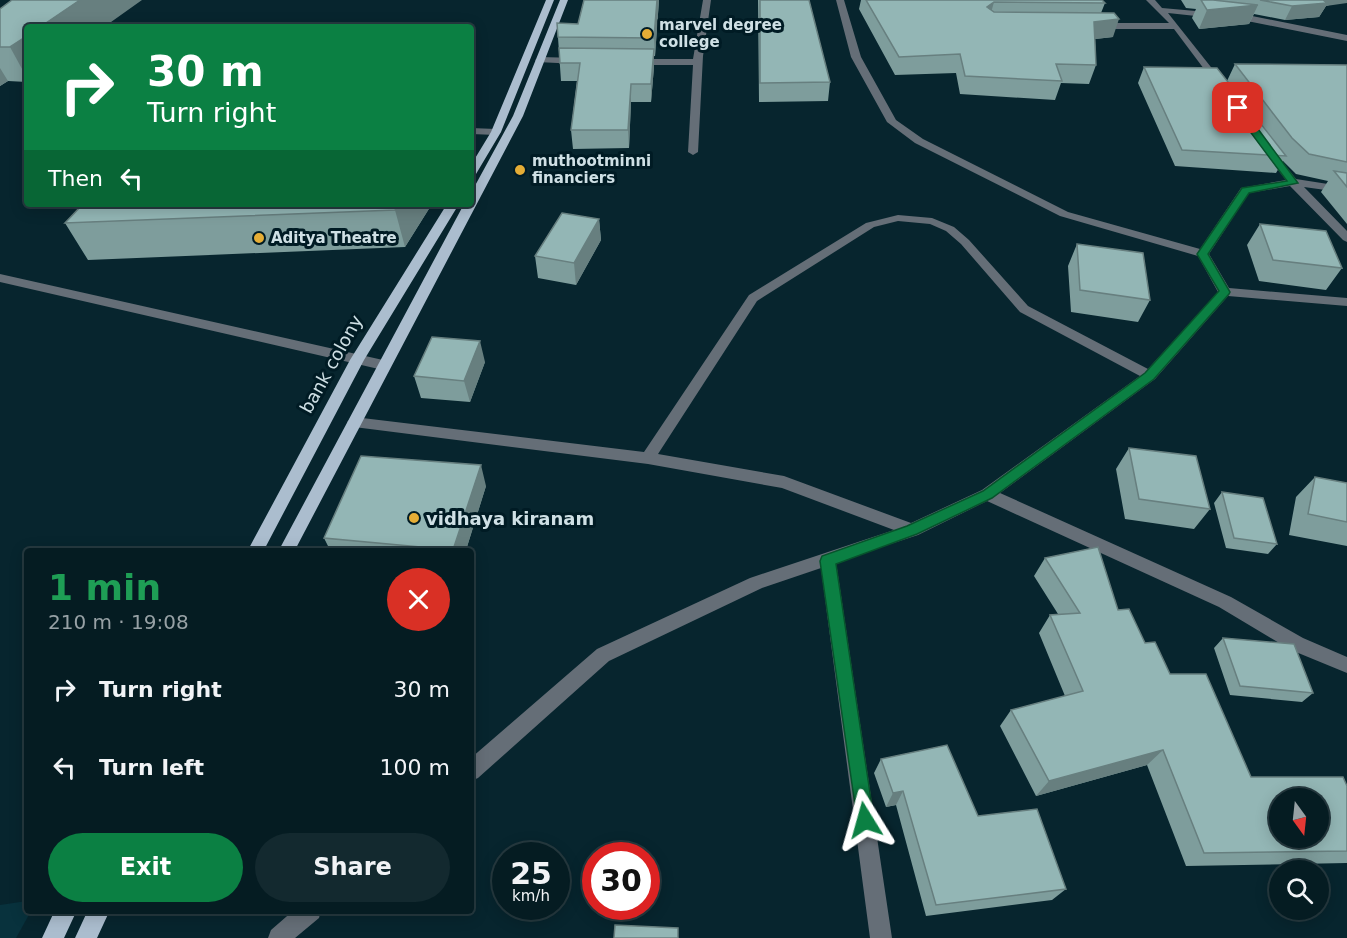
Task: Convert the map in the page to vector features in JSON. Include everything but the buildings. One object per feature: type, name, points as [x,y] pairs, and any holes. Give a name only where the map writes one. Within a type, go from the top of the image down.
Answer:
[{"type":"main road","points":[[474,169],[496,132],[550,0]]},
{"type":"main road","points":[[474,197],[518,116],[564,0]]},
{"type":"main road","name":"bank colony","points":[[257,548],[357,360],[451,207]]},
{"type":"main road","points":[[288,548],[383,365],[469,207]]},
{"type":"main road","points":[[52,938],[65,914]]},
{"type":"main road","points":[[86,938],[98,914]]},
{"type":"street","points":[[693,153],[698,62],[707,0]]},
{"type":"street","points":[[840,0],[856,57],[892,122],[910,135],[1064,214],[1203,254],[1225,292]]},
{"type":"street","points":[[1150,0],[1176,26],[1225,90]]},
{"type":"street","points":[[1160,10],[1252,19],[1347,38]]},
{"type":"street","points":[[1083,26],[1176,26]]},
{"type":"street","points":[[540,60],[585,61]]},
{"type":"street","points":[[619,61],[698,62]]},
{"type":"street","points":[[474,131],[496,132]]},
{"type":"street","points":[[1263,144],[1293,183],[1347,238]]},
{"type":"street","points":[[1203,254],[1245,190],[1293,183],[1347,190]]},
{"type":"street","points":[[648,459],[753,298],[870,225],[898,218],[932,221],[950,229],[965,242],[1024,309],[1150,376]]},
{"type":"street","points":[[0,278],[383,365]]},
{"type":"street","points":[[1225,292],[1347,302]]},
{"type":"street","points":[[474,768],[603,655],[756,583],[828,561],[912,530],[987,494],[1150,376],[1225,292]]},
{"type":"street","points":[[354,422],[648,459],[784,482],[912,530]]},
{"type":"street","points":[[987,494],[1225,602],[1297,644],[1347,665]]},
{"type":"street","points":[[828,561],[881,938]]},
{"type":"street","points":[[279,938],[306,914]]},
{"type":"shaded area","points":[[24,901],[24,914],[29,914],[16,938],[0,938],[0,905]]},
{"type":"place","name":"marvel degree college","points":[[647,34]]},
{"type":"place","name":"muthootminni financiers","points":[[520,170]]},
{"type":"place","name":"Aditya Theatre","points":[[259,238]]},
{"type":"place","name":"vidhaya kiranam","points":[[414,518]]},
{"type":"route","points":[[865,820],[828,561],[912,530],[987,494],[1150,376],[1225,292],[1203,254],[1236,202],[1245,190],[1293,183],[1275,162],[1238,108]]}]
